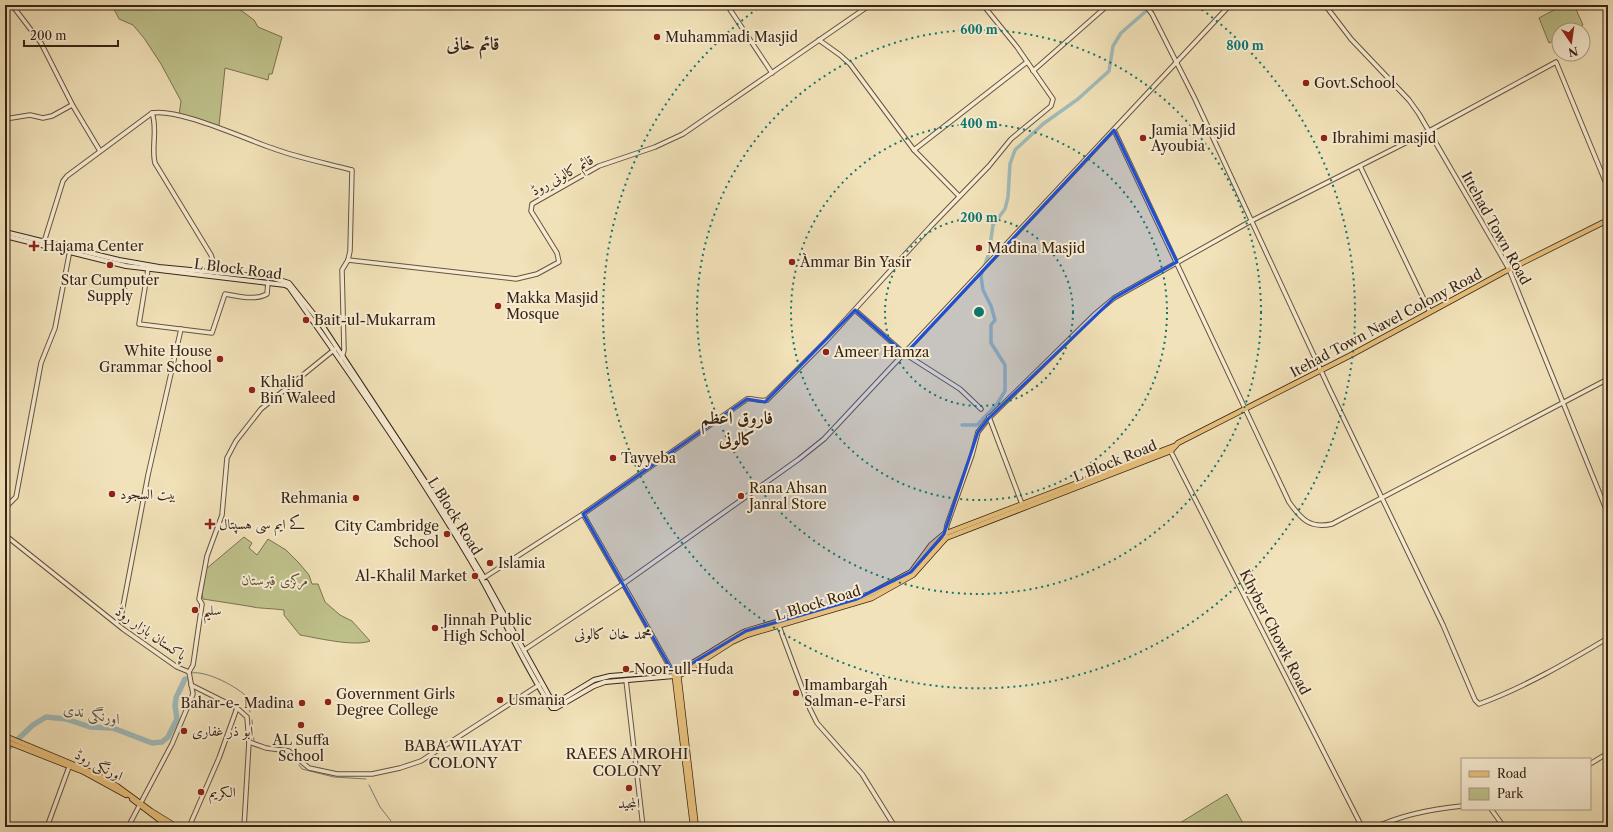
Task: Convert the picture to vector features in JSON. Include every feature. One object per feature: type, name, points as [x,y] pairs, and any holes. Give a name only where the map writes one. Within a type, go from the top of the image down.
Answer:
[{"type":"main road","name":"Itehad Town Navel Colony Road","points":[[1174,446],[1321,370],[1509,269],[1608,220]]},
{"type":"main road","name":"L Block Road","points":[[5,232],[126,266],[281,283],[289,287],[335,348],[343,356],[432,492],[555,704],[594,680],[610,676],[675,673],[735,636],[759,627],[870,594],[918,567]]},
{"type":"main road","name":"L Block Road","points":[[5,236],[126,262],[217,273],[268,277],[288,282],[312,310],[341,360],[482,578],[551,707],[554,709],[598,684],[675,673],[732,642],[872,598],[911,577],[945,536],[1022,504],[1170,449]]},
{"type":"main road","name":"L Block Road","points":[[945,536],[1170,449],[1174,446]]},
{"type":"main road","points":[[675,673],[693,827]]},
{"type":"main road","points":[[675,673],[696,827]]},
{"type":"main road","name":"اورنگی روڈ","points":[[5,736],[9,741],[96,774],[117,786],[169,827]]},
{"type":"main road","name":"اورنگی روڈ","points":[[19,744],[69,766],[126,795],[177,827]]},
{"type":"street","points":[[12,5],[41,43],[72,105],[100,151]]},
{"type":"street","points":[[727,5],[772,73]]},
{"type":"street","name":"قائم کالونی روڈ","points":[[348,260],[516,279],[537,274],[559,262],[557,252],[531,211],[532,204],[599,166],[655,147],[683,134],[870,5]]},
{"type":"street","points":[[482,578],[582,514],[747,399],[754,398],[763,401],[767,400],[825,343],[959,196],[994,160],[1011,139],[1051,106],[1052,99],[1034,71],[983,5]]},
{"type":"street","points":[[1034,71],[1108,5]]},
{"type":"street","points":[[1146,5],[1176,62],[1381,498],[1443,625],[1475,700],[1479,704],[1560,665],[1608,638]]},
{"type":"street","points":[[524,650],[623,584],[797,461],[820,443],[905,354],[989,261],[1114,130],[1230,5]]},
{"type":"street","name":"Ittehad Town Road","points":[[1325,5],[1351,39],[1409,100],[1420,114],[1428,131],[1509,269],[1608,514]]},
{"type":"street","points":[[819,40],[850,64],[914,150],[959,196]]},
{"type":"street","points":[[914,150],[1027,62]]},
{"type":"street","points":[[945,536],[972,455],[978,432],[988,417],[1096,313],[1114,298],[1251,221],[1428,131],[1556,62],[1608,188]]},
{"type":"street","points":[[5,120],[30,115],[43,118],[52,116],[72,105]]},
{"type":"street","points":[[152,113],[155,122],[153,157],[155,163],[211,256],[217,273]]},
{"type":"street","points":[[44,242],[63,181],[100,151],[152,113],[170,113],[245,137],[273,149],[352,170],[350,251],[348,260],[342,270],[344,298],[343,356],[341,360]]},
{"type":"street","points":[[1114,130],[1178,262],[1289,502],[1298,514],[1309,523],[1321,527],[1332,524],[1608,379]]},
{"type":"street","points":[[1360,166],[1430,312]]},
{"type":"street","points":[[5,508],[16,498],[41,363],[55,328],[70,251]]},
{"type":"street","points":[[148,269],[140,324],[212,333],[225,294],[256,298],[263,297],[267,294],[268,282]]},
{"type":"street","points":[[855,310],[905,354],[960,389],[981,409]]},
{"type":"street","points":[[116,623],[121,617],[148,474],[181,329]]},
{"type":"street","points":[[189,672],[193,665],[202,604],[199,599],[204,568],[222,515],[227,458],[236,441],[261,409],[335,348]]},
{"type":"street","points":[[988,417],[1022,504]]},
{"type":"street","name":"Khyber Chowk Road","points":[[1170,449],[1362,827]]},
{"type":"street","points":[[582,514],[675,673]]},
{"type":"street","name":"پاکستان بازار روڈ","points":[[5,535],[116,623],[177,667],[189,672],[193,694],[172,744],[128,827]]},
{"type":"street","points":[[779,626],[810,709],[817,723],[862,774],[895,827]]},
{"type":"street","points":[[626,680],[643,827]]},
{"type":"street","points":[[192,685],[237,708],[247,717],[249,742],[244,827]]},
{"type":"street","points":[[249,742],[266,748],[289,751],[309,768],[337,774],[372,774],[400,768],[421,761],[539,685]]},
{"type":"street","points":[[188,827],[219,758],[237,708]]},
{"type":"street","points":[[1591,763],[1608,753]]},
{"type":"street","points":[[47,827],[69,766]]},
{"type":"street","points":[[1376,827],[1391,820],[1416,812],[1461,806]]},
{"type":"street","points":[[1491,810],[1504,827]]},
{"type":"highlighted area","points":[[1114,130],[1177,262],[1114,298],[989,418],[978,432],[944,534],[911,572],[857,599],[746,631],[686,667],[672,671],[583,514],[747,399],[765,402],[855,310],[905,354]]},
{"type":"green space","points":[[112,5],[189,5],[201,9],[202,5],[234,5],[254,20],[258,27],[282,37],[272,74],[269,74],[268,80],[225,68],[219,126],[179,115],[181,101],[161,64],[144,38],[133,25],[119,19]]},
{"type":"green space","points":[[1563,5],[1574,5],[1582,22],[1551,22],[1551,42],[1549,43],[1539,18]]},
{"type":"green space","name":"مرکزی قبرستان","points":[[244,537],[252,543],[249,548],[257,555],[268,539],[286,550],[309,575],[312,584],[318,584],[325,602],[340,615],[352,621],[370,641],[363,643],[346,643],[300,635],[284,615],[284,610],[256,608],[203,599],[202,593],[206,569]]},
{"type":"green space","points":[[1227,794],[1245,827],[1174,827],[1175,826]]},
{"type":"waterway","points":[[962,425],[977,425],[997,404],[1005,391],[1005,365],[991,343],[991,325],[995,320],[991,306],[983,290],[981,276],[989,253],[993,225],[1005,209],[1008,197],[1010,164],[1015,150],[1043,124],[1078,99],[1109,71],[1113,46],[1121,33],[1153,5]]},
{"type":"waterway","points":[[191,673],[205,674],[230,684],[248,698],[250,712]]},
{"type":"waterway","name":"اورنگی ندی","points":[[5,751],[33,725],[46,717],[66,719],[90,727],[113,728],[152,743],[162,742],[168,737],[177,719],[175,706],[176,698],[185,679]]},
{"type":"waterway","points":[[252,720],[254,741]]},
{"type":"waterway","points":[[256,746],[286,753],[294,758]]},
{"type":"waterway","points":[[299,765],[302,769],[334,777],[366,779]]},
{"type":"waterway","points":[[369,785],[380,807],[391,821]]},
{"type":"place","name":"Muhammadi Masjid","points":[[657,37]]},
{"type":"place","name":"Govt.School","points":[[1306,83]]},
{"type":"place","name":"Jamia Masjid Ayoubia","points":[[1143,138]]},
{"type":"place","name":"Ibrahimi masjid","points":[[1324,138]]},
{"type":"place","name":"Hajama Center","points":[[34,246]]},
{"type":"place","name":"Madina Masjid","points":[[979,248]]},
{"type":"place","name":"Àmmar Bin Yasir","points":[[792,262]]},
{"type":"place","name":"Star Cumputer Supply","points":[[110,265]]},
{"type":"place","name":"Makka Masjid Mosque","points":[[498,306]]},
{"type":"place","name":"Bait-ul-Mukarram","points":[[306,320]]},
{"type":"place","name":"Ameer Hamza","points":[[826,352]]},
{"type":"place","name":"White House Grammar School","points":[[220,359]]},
{"type":"place","name":"Khalid Bin Waleed","points":[[252,390]]},
{"type":"place","name":"Tayyeba","points":[[613,458]]},
{"type":"place","name":"بیت السجود","points":[[112,494]]},
{"type":"place","name":"Rana Ahsan Janral Store","points":[[741,496]]},
{"type":"place","name":"Rehmania","points":[[356,498]]},
{"type":"place","name":"کے ایم سی ہسپتال","points":[[210,524]]},
{"type":"place","name":"City Cambridge School","points":[[447,534]]},
{"type":"place","name":"Islamia","points":[[490,563]]},
{"type":"place","name":"Al-Khalil Market","points":[[475,576]]},
{"type":"place","name":"سلیم","points":[[195,610]]},
{"type":"place","name":"Jinnah Public High School","points":[[435,628]]},
{"type":"place","name":"Noor-ull-Huda","points":[[626,669]]},
{"type":"place","name":"Imambargah Salman-e-Farsi","points":[[796,693]]},
{"type":"place","name":"Usmania","points":[[500,700]]},
{"type":"place","name":"Government Girls Degree College","points":[[328,702]]},
{"type":"place","name":"Bahar-e- Madina","points":[[302,703]]},
{"type":"place","name":"AL Suffa School","points":[[301,725]]},
{"type":"place","name":"ابو ذر غفاری","points":[[184,731]]},
{"type":"place","name":"المجید","points":[[629,788]]},
{"type":"place","name":"الکریم","points":[[201,792]]},
{"type":"district","name":"قائم خانى","points":[[473,44]]},
{"type":"district","name":"فاروق اعظم کالونی","points":[[737,428]]},
{"type":"district","name":"محمد خان کالونی","points":[[613,634]]},
{"type":"district","name":"BABA WILAYAT COLONY","points":[[463,754]]},
{"type":"district","name":"RAEES AMROHI COLONY","points":[[627,762]]}]
